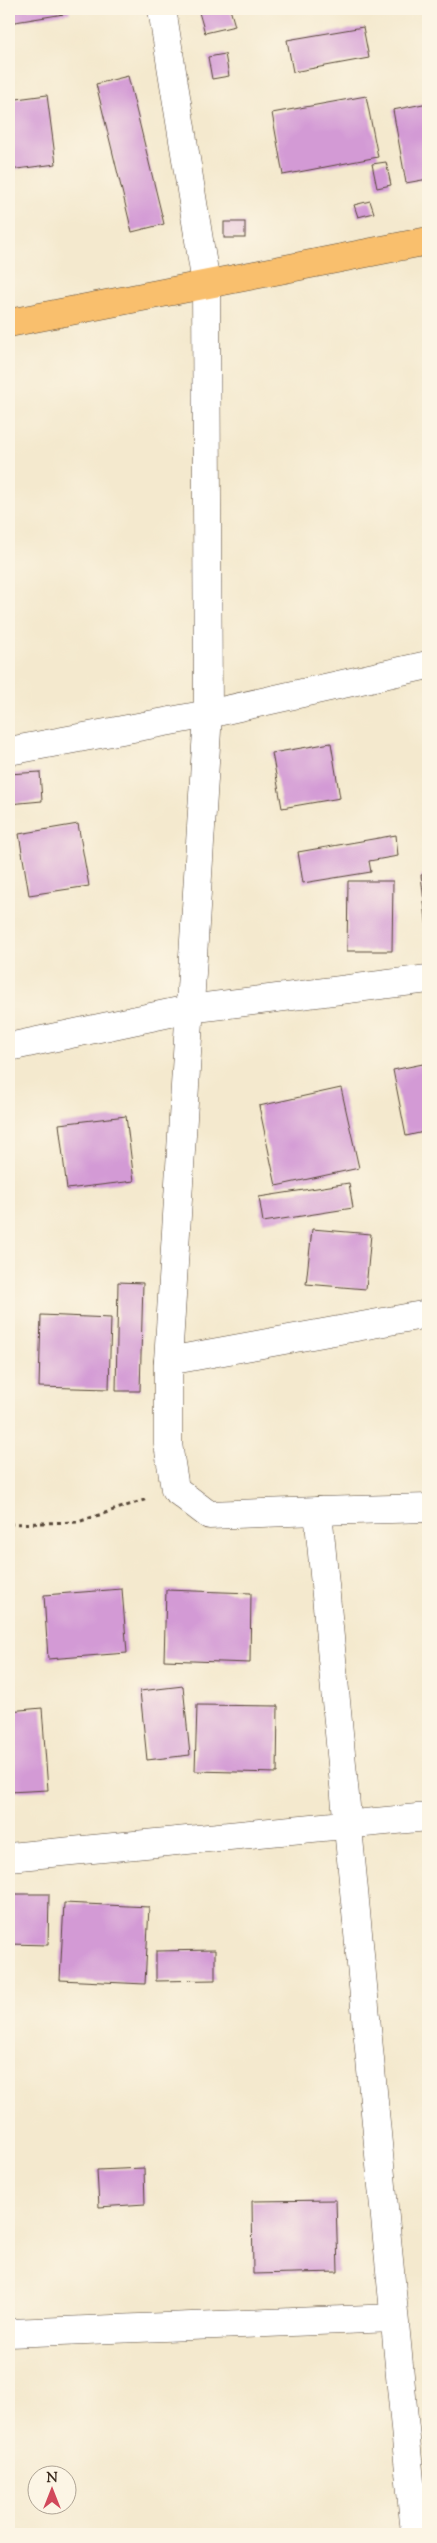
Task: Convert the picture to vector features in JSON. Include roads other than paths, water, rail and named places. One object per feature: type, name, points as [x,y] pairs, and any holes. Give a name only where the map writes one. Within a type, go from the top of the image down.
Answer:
[{"type":"highway","points":[[9,323],[428,241]]},
{"type":"street","points":[[162,9],[206,284],[208,714],[168,1362],[168,1444],[175,1489],[209,1515],[428,1508]]},
{"type":"street","points":[[9,751],[208,714],[428,665]]},
{"type":"street","points":[[9,1047],[189,1009],[428,979]]},
{"type":"street","points":[[168,1362],[428,1314]]},
{"type":"street","points":[[318,1511],[415,2534]]},
{"type":"street","points":[[9,1857],[348,1823],[428,1817]]},
{"type":"street","points":[[9,2333],[394,2318]]}]
